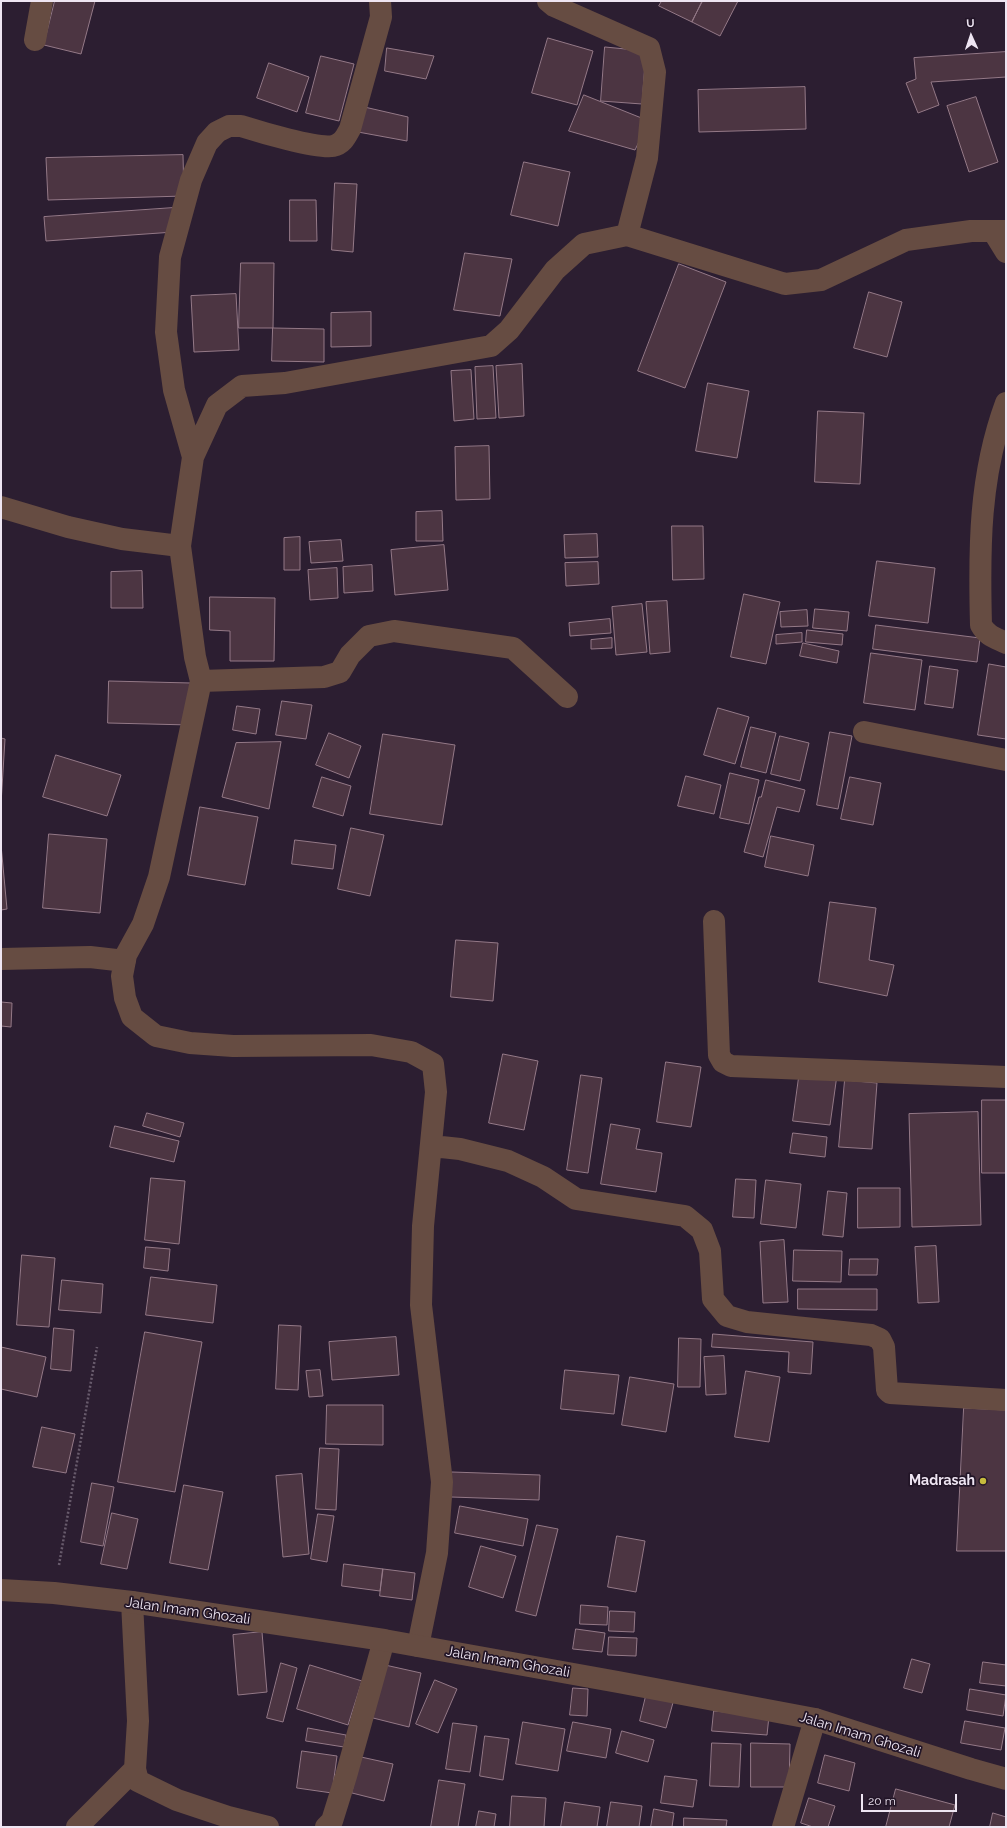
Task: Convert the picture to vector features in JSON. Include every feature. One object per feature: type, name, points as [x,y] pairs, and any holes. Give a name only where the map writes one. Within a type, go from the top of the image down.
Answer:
[{"type":"street","points":[[35,40],[42,1]]},
{"type":"street","points":[[193,457],[174,390],[166,332],[170,257],[191,180],[207,143],[217,132],[229,126],[242,126],[275,136],[319,145],[333,146],[343,141],[350,129],[380,17],[380,1]]},
{"type":"street","points":[[548,1],[554,6],[649,48],[655,72],[647,158],[627,235]]},
{"type":"street","points":[[418,1646],[437,1553],[442,1482],[422,1305],[423,1226],[432,1146],[436,1092],[433,1064],[411,1052],[371,1046],[234,1046],[190,1043],[156,1036],[132,1017],[125,998],[122,976],[126,955],[143,924],[159,877],[201,681],[195,657],[180,546],[193,457],[217,405],[242,386],[285,383],[491,346],[509,330],[556,270],[584,244],[627,235],[785,284],[821,280],[906,240],[971,231],[1000,231],[1006,252]]},
{"type":"street","points":[[1006,403],[985,485],[979,557],[981,625],[984,631],[990,636],[1006,643]]},
{"type":"street","points":[[1,507],[68,527],[122,539],[180,546]]},
{"type":"street","points":[[201,681],[324,677],[340,672],[350,655],[369,636],[394,631],[513,648],[567,697]]},
{"type":"street","points":[[864,732],[1006,760]]},
{"type":"street","points":[[714,921],[718,1055],[723,1062],[731,1066],[1006,1077]]},
{"type":"street","points":[[1,959],[90,957],[125,961]]},
{"type":"street","points":[[432,1146],[460,1149],[508,1161],[542,1177],[576,1199],[685,1216],[702,1230],[710,1251],[713,1299],[727,1316],[747,1322],[871,1335],[880,1339],[884,1347],[887,1390],[890,1393],[1006,1400]]},
{"type":"street","name":"Jalan Imam Ghozali","points":[[1,1590],[132,1602],[384,1640],[815,1719],[1006,1779]]},
{"type":"street","points":[[132,1602],[138,1721],[135,1769],[138,1781],[176,1800],[228,1817],[268,1827]]},
{"type":"street","points":[[326,1827],[332,1821],[335,1813],[384,1640]]},
{"type":"street","points":[[783,1827],[815,1719]]},
{"type":"street","points":[[77,1827],[135,1769]]},
{"type":"path","points":[[54,1594],[97,1347]]},
{"type":"building","points":[[55,1],[95,1],[81,54],[44,45]]},
{"type":"building","points":[[662,1],[702,1],[692,22],[659,6]]},
{"type":"building","points":[[703,1],[738,1],[720,36],[692,22]]},
{"type":"building","points":[[548,38],[593,51],[577,105],[532,93]]},
{"type":"building","points":[[605,47],[646,51],[642,104],[601,101]]},
{"type":"building","points":[[387,48],[434,56],[426,79],[385,71]]},
{"type":"building","points":[[1006,52],[1006,77],[931,82],[939,105],[918,113],[906,83],[916,79],[914,58]]},
{"type":"building","points":[[321,56],[354,64],[339,121],[306,113]]},
{"type":"building","points":[[269,63],[309,77],[297,112],[257,98]]},
{"type":"building","points":[[805,87],[806,129],[699,132],[698,90]]},
{"type":"building","points":[[584,95],[649,121],[635,150],[569,131]]},
{"type":"building","points":[[976,97],[998,162],[969,172],[947,106]]},
{"type":"building","points":[[360,106],[408,117],[407,141],[358,132]]},
{"type":"building","points":[[183,155],[184,196],[48,200],[46,158]]},
{"type":"building","points":[[524,162],[570,172],[558,226],[511,215]]},
{"type":"building","points":[[335,183],[357,184],[353,252],[332,250]]},
{"type":"building","points":[[290,200],[316,200],[317,241],[290,241]]},
{"type":"building","points":[[173,208],[174,232],[46,241],[44,217]]},
{"type":"building","points":[[465,253],[512,259],[500,316],[454,310]]},
{"type":"building","points":[[241,263],[274,263],[273,328],[239,328]]},
{"type":"building","points":[[679,264],[726,282],[685,388],[638,371]]},
{"type":"building","points":[[869,292],[902,302],[887,357],[854,348]]},
{"type":"building","points":[[236,294],[239,350],[194,352],[191,296]]},
{"type":"building","points":[[371,312],[371,346],[331,347],[331,313]]},
{"type":"building","points":[[273,328],[324,329],[324,362],[272,361]]},
{"type":"building","points":[[522,364],[524,416],[499,418],[496,366]]},
{"type":"building","points":[[493,366],[496,418],[477,419],[475,367]]},
{"type":"building","points":[[471,370],[474,419],[454,421],[451,371]]},
{"type":"building","points":[[708,383],[749,391],[737,458],[696,451]]},
{"type":"building","points":[[818,411],[864,413],[860,484],[815,482]]},
{"type":"building","points":[[489,446],[490,499],[456,500],[455,447]]},
{"type":"building","points":[[442,511],[443,541],[416,541],[416,512]]},
{"type":"building","points":[[672,526],[703,526],[704,579],[673,580]]},
{"type":"building","points":[[597,534],[598,557],[565,558],[564,535]]},
{"type":"building","points":[[300,537],[300,570],[284,570],[284,538]]},
{"type":"building","points":[[341,540],[343,561],[311,563],[309,542]]},
{"type":"building","points":[[444,545],[448,590],[395,595],[391,550]]},
{"type":"building","points":[[877,561],[935,568],[928,623],[869,616]]},
{"type":"building","points":[[598,562],[599,584],[566,586],[565,563]]},
{"type":"building","points":[[372,565],[373,591],[344,593],[343,567]]},
{"type":"building","points":[[337,568],[338,598],[310,600],[308,570]]},
{"type":"building","points":[[142,571],[143,608],[111,608],[111,572]]},
{"type":"building","points":[[744,594],[780,602],[766,664],[731,657]]},
{"type":"building","points":[[210,597],[275,598],[274,661],[230,661],[230,631],[210,630]]},
{"type":"building","points":[[667,601],[670,652],[650,654],[646,602]]},
{"type":"building","points":[[642,604],[647,652],[616,655],[612,607]]},
{"type":"building","points":[[815,609],[849,612],[847,631],[813,628]]},
{"type":"building","points":[[807,610],[808,626],[781,627],[780,612]]},
{"type":"building","points":[[610,619],[611,633],[570,636],[569,623]]},
{"type":"building","points":[[876,625],[980,638],[977,662],[873,649]]},
{"type":"building","points":[[807,630],[843,634],[842,645],[806,642]]},
{"type":"building","points":[[802,633],[802,642],[776,644],[776,635]]},
{"type":"building","points":[[612,638],[612,648],[591,649],[591,640]]},
{"type":"building","points":[[803,643],[839,651],[837,663],[800,656]]},
{"type":"building","points":[[871,653],[922,660],[915,710],[864,703]]},
{"type":"building","points":[[989,664],[1006,667],[1006,739],[978,735]]},
{"type":"building","points":[[930,666],[958,670],[953,708],[925,704]]},
{"type":"building","points":[[109,681],[191,683],[190,725],[108,723]]},
{"type":"building","points":[[282,701],[312,705],[306,739],[276,735]]},
{"type":"building","points":[[237,706],[260,709],[256,734],[233,730]]},
{"type":"building","points":[[718,708],[749,717],[735,764],[704,755]]},
{"type":"building","points":[[751,727],[776,733],[766,773],[741,767]]},
{"type":"building","points":[[830,732],[852,736],[838,809],[817,805]]},
{"type":"building","points":[[329,733],[361,746],[349,778],[316,765]]},
{"type":"building","points":[[383,734],[455,745],[442,825],[370,814]]},
{"type":"building","points":[[780,736],[809,743],[800,781],[771,774]]},
{"type":"building","points":[[1,738],[5,739],[1,804]]},
{"type":"building","points":[[281,742],[269,809],[222,797],[236,743]]},
{"type":"building","points":[[56,755],[121,775],[107,816],[43,797]]},
{"type":"building","points":[[730,773],[759,780],[749,824],[720,818]]},
{"type":"building","points":[[686,776],[721,785],[714,814],[678,806]]},
{"type":"building","points":[[322,777],[351,786],[343,816],[313,807]]},
{"type":"building","points":[[850,777],[881,783],[873,825],[841,819]]},
{"type":"building","points":[[766,780],[805,790],[799,812],[777,807],[763,857],[744,852],[759,797],[761,797]]},
{"type":"building","points":[[200,807],[258,817],[245,885],[188,875]]},
{"type":"building","points":[[351,828],[384,835],[370,896],[338,889]]},
{"type":"building","points":[[49,834],[107,839],[100,913],[43,908]]},
{"type":"building","points":[[771,836],[814,845],[808,876],[765,867]]},
{"type":"building","points":[[295,840],[336,845],[333,869],[292,864]]},
{"type":"building","points":[[1,845],[7,909],[1,910]]},
{"type":"building","points":[[830,902],[876,908],[869,960],[894,965],[887,996],[819,982]]},
{"type":"building","points":[[456,940],[498,943],[493,1001],[451,997]]},
{"type":"building","points":[[1,1002],[12,1003],[11,1027],[1,1026]]},
{"type":"building","points":[[503,1054],[538,1061],[524,1130],[489,1123]]},
{"type":"building","points":[[666,1062],[701,1067],[691,1127],[657,1122]]},
{"type":"building","points":[[800,1070],[837,1075],[830,1125],[793,1121]]},
{"type":"building","points":[[581,1075],[602,1078],[588,1173],[567,1170]]},
{"type":"building","points":[[845,1080],[877,1083],[872,1149],[839,1147]]},
{"type":"building","points":[[982,1100],[1006,1100],[1006,1173],[982,1173]]},
{"type":"building","points":[[978,1112],[981,1225],[912,1227],[909,1114]]},
{"type":"building","points":[[147,1113],[184,1123],[180,1137],[143,1126]]},
{"type":"building","points":[[611,1124],[640,1129],[636,1149],[662,1153],[656,1192],[601,1184]]},
{"type":"building","points":[[115,1126],[179,1141],[174,1162],[110,1147]]},
{"type":"building","points":[[793,1133],[827,1137],[825,1157],[790,1153]]},
{"type":"building","points":[[151,1178],[185,1181],[179,1244],[145,1240]]},
{"type":"building","points":[[736,1179],[756,1180],[754,1218],[733,1217]]},
{"type":"building","points":[[766,1180],[801,1184],[796,1228],[761,1224]]},
{"type":"building","points":[[858,1188],[900,1188],[900,1227],[858,1228]]},
{"type":"building","points":[[828,1191],[847,1193],[843,1237],[823,1235]]},
{"type":"building","points":[[784,1240],[788,1302],[763,1303],[760,1242]]},
{"type":"building","points":[[936,1246],[939,1302],[918,1303],[915,1247]]},
{"type":"building","points":[[146,1247],[170,1249],[168,1271],[144,1268]]},
{"type":"building","points":[[794,1250],[842,1251],[841,1282],[793,1281]]},
{"type":"building","points":[[22,1255],[55,1258],[49,1327],[17,1325]]},
{"type":"building","points":[[850,1259],[878,1259],[877,1275],[849,1275]]},
{"type":"building","points":[[151,1277],[217,1285],[213,1323],[146,1315]]},
{"type":"building","points":[[62,1280],[103,1284],[101,1313],[59,1310]]},
{"type":"building","points":[[798,1289],[877,1289],[877,1310],[798,1309]]},
{"type":"building","points":[[279,1325],[301,1326],[298,1390],[276,1389]]},
{"type":"building","points":[[54,1328],[74,1330],[71,1371],[51,1369]]},
{"type":"building","points":[[145,1332],[202,1342],[175,1492],[118,1482]]},
{"type":"building","points":[[713,1334],[813,1342],[811,1374],[788,1372],[789,1352],[712,1347]]},
{"type":"building","points":[[396,1337],[399,1375],[332,1380],[329,1342]]},
{"type":"building","points":[[679,1338],[701,1339],[700,1387],[678,1387]]},
{"type":"building","points":[[1,1347],[46,1357],[37,1397],[1,1389]]},
{"type":"building","points":[[724,1356],[726,1394],[706,1395],[704,1357]]},
{"type":"building","points":[[320,1370],[323,1396],[309,1397],[306,1371]]},
{"type":"building","points":[[565,1370],[619,1375],[614,1414],[561,1409]]},
{"type":"building","points":[[746,1371],[780,1377],[769,1442],[735,1437]]},
{"type":"building","points":[[630,1377],[674,1384],[666,1432],[622,1425]]},
{"type":"building","points":[[327,1405],[383,1405],[383,1445],[326,1444]]},
{"type":"building","name":"Madrasah","points":[[964,1408],[1006,1410],[1006,1551],[957,1551]]},
{"type":"building","points":[[42,1427],[75,1434],[66,1473],[33,1467]]},
{"type":"building","points":[[320,1448],[339,1449],[336,1510],[316,1509]]},
{"type":"building","points":[[452,1472],[540,1475],[539,1500],[451,1497]]},
{"type":"building","points":[[302,1474],[309,1554],[283,1557],[276,1476]]},
{"type":"building","points":[[92,1483],[114,1487],[103,1546],[81,1542]]},
{"type":"building","points":[[184,1485],[223,1492],[208,1570],[170,1563]]},
{"type":"building","points":[[460,1506],[528,1519],[523,1546],[455,1533]]},
{"type":"building","points":[[112,1513],[138,1519],[127,1569],[101,1564]]},
{"type":"building","points":[[318,1514],[334,1516],[327,1562],[311,1559]]},
{"type":"building","points":[[537,1525],[558,1529],[536,1616],[516,1611]]},
{"type":"building","points":[[617,1536],[645,1541],[636,1592],[608,1587]]},
{"type":"building","points":[[481,1546],[516,1556],[503,1598],[469,1587]]},
{"type":"building","points":[[344,1564],[383,1569],[380,1591],[342,1586]]},
{"type":"building","points":[[383,1569],[415,1573],[412,1600],[380,1596]]},
{"type":"building","points":[[581,1605],[608,1607],[607,1625],[580,1624]]},
{"type":"building","points":[[610,1611],[635,1612],[634,1632],[609,1631]]},
{"type":"building","points":[[576,1629],[605,1633],[602,1652],[573,1649]]},
{"type":"building","points":[[262,1632],[267,1692],[238,1695],[233,1635]]},
{"type":"building","points":[[609,1637],[637,1638],[636,1656],[608,1655]]},
{"type":"building","points":[[912,1659],[930,1664],[922,1693],[904,1688]]},
{"type":"building","points":[[983,1662],[1006,1665],[1006,1686],[980,1683]]},
{"type":"building","points":[[281,1663],[297,1668],[283,1722],[267,1718]]},
{"type":"building","points":[[310,1665],[362,1681],[348,1725],[297,1709]]},
{"type":"building","points":[[385,1665],[421,1673],[409,1727],[373,1718]]},
{"type":"building","points":[[435,1680],[457,1689],[438,1733],[416,1724]]},
{"type":"building","points":[[573,1688],[588,1689],[587,1716],[570,1715]]},
{"type":"building","points":[[970,1689],[1006,1695],[1003,1716],[967,1710]]},
{"type":"building","points":[[647,1692],[674,1699],[666,1728],[640,1721]]},
{"type":"building","points":[[714,1711],[769,1716],[767,1735],[712,1731]]},
{"type":"building","points":[[965,1721],[1005,1728],[1001,1750],[961,1743]]},
{"type":"building","points":[[523,1722],[565,1729],[558,1771],[516,1764]]},
{"type":"building","points":[[573,1722],[611,1729],[606,1758],[567,1751]]},
{"type":"building","points":[[453,1723],[477,1726],[470,1772],[446,1769]]},
{"type":"building","points":[[308,1728],[346,1735],[344,1747],[306,1741]]},
{"type":"building","points":[[622,1731],[654,1740],[648,1762],[616,1753]]},
{"type":"building","points":[[485,1736],[509,1739],[503,1780],[480,1776]]},
{"type":"building","points":[[712,1743],[741,1744],[739,1787],[710,1786]]},
{"type":"building","points":[[751,1743],[790,1744],[789,1787],[751,1787]]},
{"type":"building","points":[[302,1751],[337,1756],[332,1793],[297,1788]]},
{"type":"building","points":[[825,1755],[855,1763],[849,1791],[818,1783]]},
{"type":"building","points":[[361,1757],[393,1764],[384,1801],[352,1793]]},
{"type":"building","points":[[665,1776],[697,1780],[693,1807],[661,1803]]},
{"type":"building","points":[[439,1780],[465,1784],[458,1827],[431,1827]]},
{"type":"building","points":[[896,1789],[955,1805],[949,1827],[886,1827]]},
{"type":"building","points":[[512,1796],[546,1798],[544,1827],[510,1827]]},
{"type":"building","points":[[809,1798],[835,1806],[828,1827],[813,1827],[801,1823]]},
{"type":"building","points":[[565,1802],[600,1807],[597,1827],[561,1827]]},
{"type":"building","points":[[611,1802],[642,1806],[639,1827],[607,1827]]},
{"type":"building","points":[[654,1809],[674,1813],[672,1827],[651,1827]]},
{"type":"building","points":[[479,1811],[496,1814],[494,1827],[476,1827]]},
{"type":"building","points":[[993,1813],[1006,1817],[1006,1827],[990,1827]]},
{"type":"building","points":[[684,1818],[727,1820],[726,1827],[684,1827]]},
{"type":"place","name":"Madrasah","points":[[983,1481]]}]
